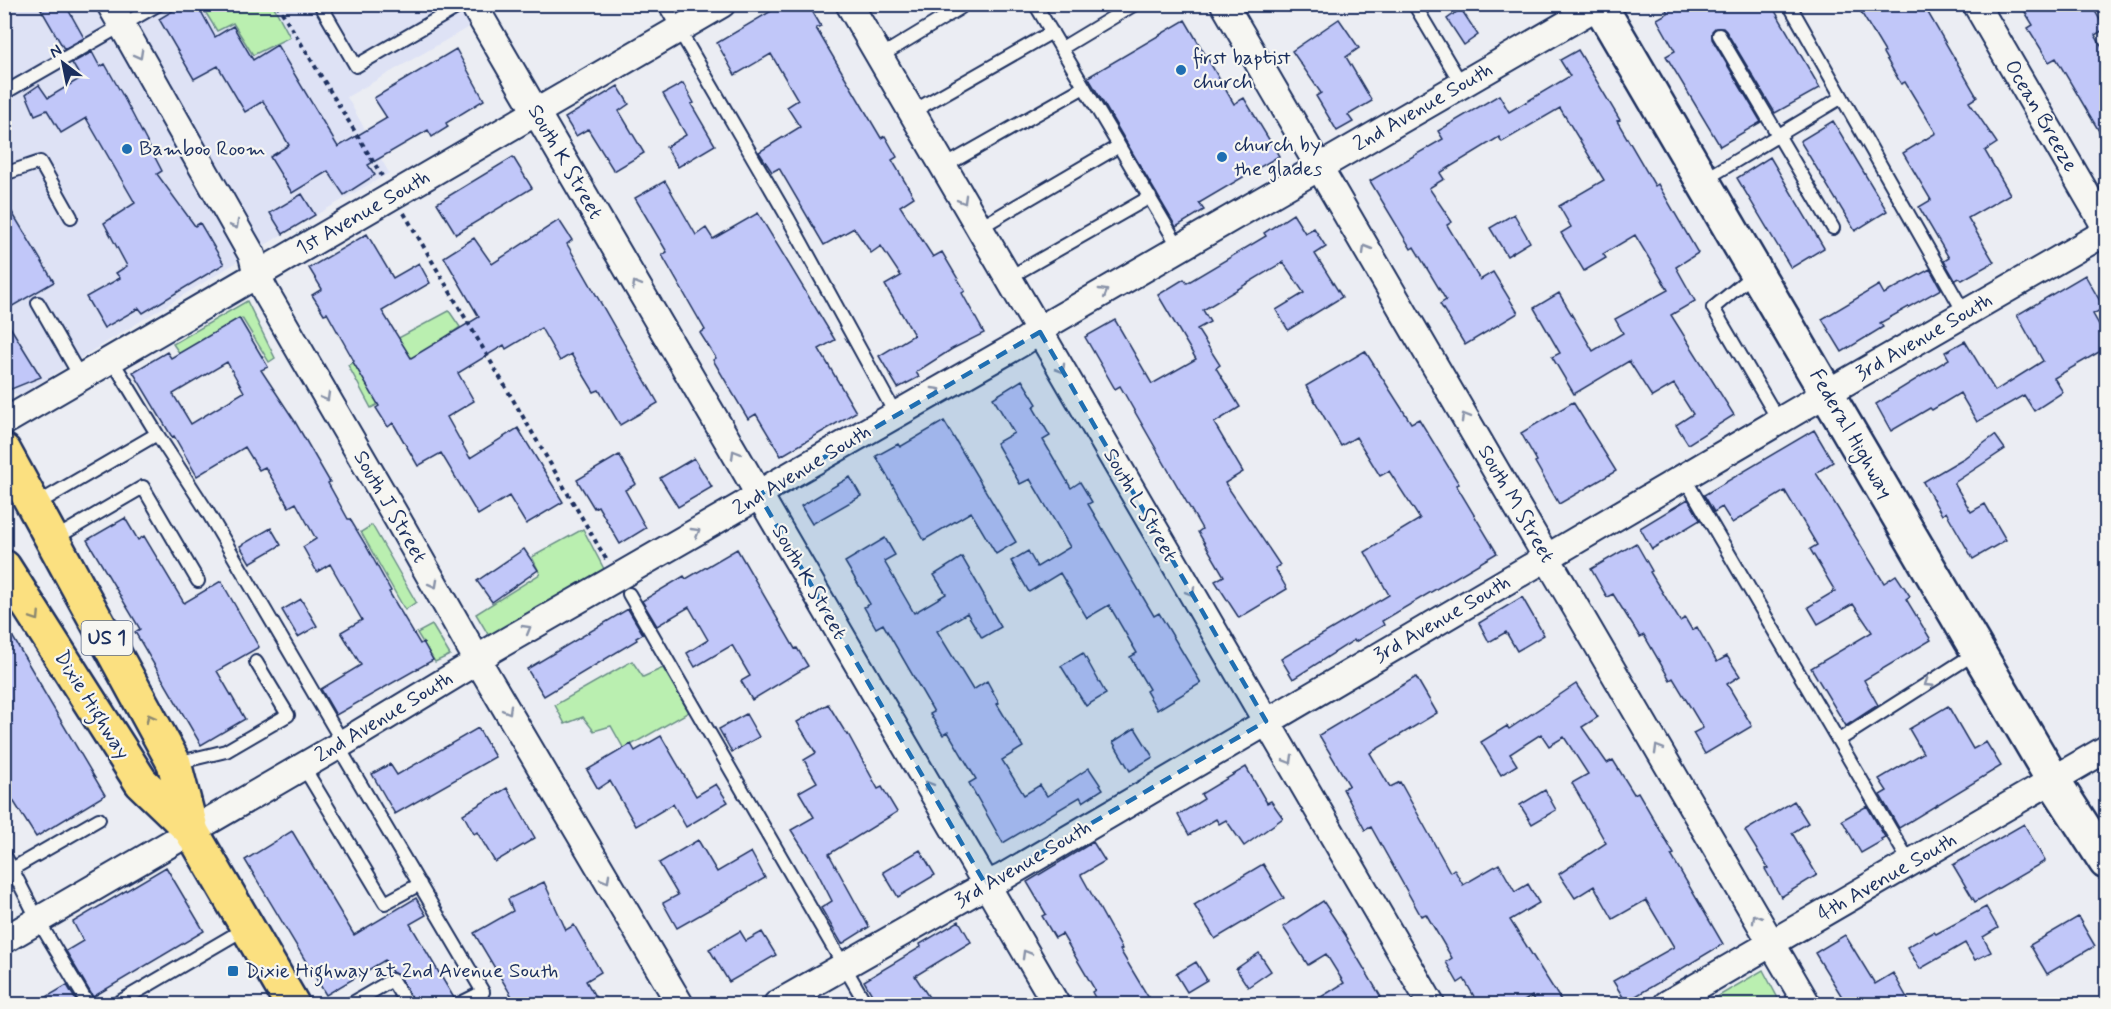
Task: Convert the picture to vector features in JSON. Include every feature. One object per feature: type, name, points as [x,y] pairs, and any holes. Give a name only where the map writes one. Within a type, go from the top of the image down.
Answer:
[{"type":"main road","name":"Federal Highway","points":[[1600,5],[2053,780],[2106,862]]},
{"type":"main road","name":"Dixie Highway","points":[[4,451],[174,763],[192,832],[292,1005]]},
{"type":"main road","name":"Dixie Highway","points":[[4,567],[141,782],[192,832]]},
{"type":"street","name":"South K Street","points":[[473,4],[1056,1005]]},
{"type":"street","name":"1st Avenue South","points":[[4,422],[722,4]]},
{"type":"street","name":"South L Street","points":[[849,4],[1431,1005]]},
{"type":"street","name":"South M Street","points":[[1224,4],[1807,1005]]},
{"type":"street","name":"Ocean Breeze","points":[[1976,4],[2106,230]]},
{"type":"street","name":"2nd Avenue South","points":[[4,940],[341,744],[491,650],[1600,5]]},
{"type":"street","name":"South J Street","points":[[116,15],[252,255],[257,275],[478,660],[680,1005]]},
{"type":"street","name":"3rd Avenue South","points":[[777,1005],[1003,877],[2106,230]]},
{"type":"street","name":"4th Avenue South","points":[[1667,1005],[2106,749]]},
{"type":"lane","points":[[4,93],[116,15],[159,4]]},
{"type":"lane","points":[[320,4],[356,66],[463,4]]},
{"type":"lane","points":[[664,4],[788,218],[896,414]]},
{"type":"lane","points":[[1035,4],[1180,249]]},
{"type":"lane","points":[[1062,48],[1135,4]]},
{"type":"lane","points":[[1414,4],[1462,85]]},
{"type":"lane","points":[[1789,4],[1965,314]]},
{"type":"lane","points":[[879,57],[960,8]]},
{"type":"lane","points":[[912,112],[1052,32]]},
{"type":"lane","points":[[1719,35],[1833,228]]},
{"type":"lane","points":[[943,167],[1084,87]]},
{"type":"lane","points":[[1703,181],[1842,97]]},
{"type":"lane","points":[[979,228],[1119,146]]},
{"type":"lane","points":[[4,174],[40,162],[71,218]]},
{"type":"lane","points":[[1008,278],[1150,197]]},
{"type":"lane","points":[[1756,272],[1713,308],[1779,421]]},
{"type":"lane","points":[[38,303],[81,378]]},
{"type":"lane","points":[[112,360],[207,511],[483,992],[459,1005]]},
{"type":"lane","points":[[34,505],[157,434]]},
{"type":"lane","points":[[1684,477],[1910,863]]},
{"type":"lane","points":[[53,540],[143,487],[198,582]]},
{"type":"lane","points":[[629,594],[866,1005]]},
{"type":"lane","points":[[1839,741],[1978,652]]},
{"type":"lane","points":[[174,763],[226,751],[288,715],[256,662]]},
{"type":"lane","points":[[303,766],[385,903],[420,884]]},
{"type":"lane","points":[[12,868],[99,819]]},
{"type":"lane","points":[[4,854],[88,1005]]},
{"type":"lane","points":[[116,1005],[247,928]]},
{"type":"lane","points":[[351,1005],[392,980],[407,1005]]},
{"type":"path","points":[[277,4],[394,196],[609,565]]},
{"type":"highlighted area","points":[[1040,332],[1266,721],[986,885],[759,495]]},
{"type":"shaded area","points":[[464,4],[474,24],[347,97],[389,173],[283,234],[20,395],[4,390],[4,5]]},
{"type":"green space","points":[[201,5],[273,5],[290,37],[253,55],[233,23],[217,31]]},
{"type":"green space","points":[[247,301],[275,358],[269,362],[242,318],[180,354],[173,344]]},
{"type":"green space","points":[[449,311],[460,327],[430,348],[443,370],[371,408],[348,365]]},
{"type":"green space","points":[[372,525],[416,602],[405,610],[361,532]]},
{"type":"green space","points":[[583,529],[604,569],[489,636],[476,614],[540,574],[532,557]]},
{"type":"green space","points":[[432,625],[450,655],[435,662],[417,633]]},
{"type":"green space","points":[[632,661],[643,677],[663,668],[689,712],[624,749],[611,726],[594,731],[583,717],[565,724],[555,705]]},
{"type":"green space","points":[[1763,970],[1781,1004],[1705,1004]]},
{"type":"building","points":[[38,4],[65,4],[84,38],[64,49]]},
{"type":"building","points":[[184,4],[197,4],[215,37],[233,26],[253,60],[277,45],[338,147],[387,118],[374,98],[456,49],[484,100],[446,123],[448,127],[432,137],[428,130],[368,165],[375,175],[344,195],[328,171],[292,193],[270,157],[289,145],[263,101],[245,112],[218,66],[194,79],[159,19]]},
{"type":"building","points":[[783,4],[808,4],[821,26],[816,28],[881,138],[885,136],[897,157],[892,160],[914,197],[900,206],[933,257],[942,252],[965,291],[962,293],[984,333],[952,349],[916,372],[919,377],[898,388],[879,356],[914,335],[885,285],[901,276],[881,246],[871,253],[854,228],[824,245],[779,168],[772,172],[759,152],[800,127],[787,107],[798,100],[771,54],[735,75],[717,43]]},
{"type":"building","points":[[1663,4],[1771,4],[1820,88],[1775,113],[1726,31],[1723,28],[1715,28],[1712,31],[1712,39],[1761,122],[1720,146],[1666,56],[1675,51],[1657,19],[1668,13]]},
{"type":"building","points":[[1856,4],[1923,4],[1977,97],[1969,102],[1997,143],[1985,151],[2010,194],[1968,218],[1994,262],[1962,280],[1960,278],[1955,280],[1944,261],[1949,258],[1919,207],[1931,200],[1903,153],[1936,133],[1905,82],[1901,84]]},
{"type":"building","points":[[2020,4],[2091,4],[2105,29],[2095,35],[2106,54],[2106,143],[2056,58],[2049,62],[2028,28],[2033,25]]},
{"type":"building","points":[[1461,9],[1478,35],[1464,45],[1447,19]]},
{"type":"building","points":[[1339,19],[1359,48],[1346,57],[1372,101],[1348,115],[1353,122],[1337,131],[1316,96],[1321,93],[1292,51]]},
{"type":"building","points":[[1185,20],[1234,104],[1244,98],[1279,156],[1199,203],[1204,210],[1176,227],[1088,77]]},
{"type":"building","points":[[1578,50],[1620,120],[1617,121],[1655,186],[1658,184],[1698,253],[1676,267],[1695,301],[1671,315],[1734,415],[1688,444],[1676,425],[1693,414],[1674,384],[1652,397],[1629,361],[1574,394],[1552,357],[1560,353],[1534,308],[1559,293],[1593,351],[1623,333],[1615,319],[1668,290],[1635,235],[1603,254],[1606,258],[1584,271],[1561,233],[1571,227],[1559,206],[1604,180],[1560,108],[1502,142],[1499,137],[1440,173],[1444,179],[1429,188],[1452,222],[1447,225],[1480,280],[1493,272],[1518,313],[1465,345],[1440,304],[1446,300],[1414,247],[1411,249],[1370,181],[1443,139],[1438,131],[1499,95],[1509,112],[1570,76],[1560,60]]},
{"type":"building","points":[[92,52],[100,67],[105,64],[123,96],[162,171],[157,174],[195,226],[200,223],[224,264],[143,313],[139,308],[104,328],[86,297],[120,278],[116,273],[127,266],[104,223],[135,203],[86,118],[61,133],[47,110],[35,115],[26,94],[39,85],[48,98],[81,78],[72,63]]},
{"type":"building","points":[[683,83],[694,103],[691,104],[715,145],[678,167],[666,147],[686,135],[663,94]]},
{"type":"building","points":[[618,86],[629,104],[619,111],[644,153],[614,171],[588,129],[576,136],[565,118]]},
{"type":"building","points":[[1833,121],[1887,211],[1855,231],[1800,141]]},
{"type":"building","points":[[513,157],[532,188],[456,234],[437,203]]},
{"type":"building","points":[[1770,157],[1824,248],[1791,268],[1737,178]]},
{"type":"building","points":[[665,181],[696,235],[706,228],[713,239],[758,213],[835,340],[819,349],[856,412],[781,456],[756,414],[748,419],[713,360],[716,358],[700,333],[705,330],[662,255],[667,252],[635,198]]},
{"type":"building","points":[[302,194],[315,215],[283,234],[270,213]]},
{"type":"building","points":[[4,199],[54,282],[4,311]]},
{"type":"building","points":[[1293,214],[1305,233],[1314,228],[1326,247],[1315,254],[1342,297],[1288,330],[1276,310],[1304,293],[1283,262],[1203,310],[1210,322],[1197,329],[1220,365],[1216,368],[1240,407],[1214,423],[1243,472],[1225,483],[1280,565],[1275,568],[1287,589],[1239,618],[1215,581],[1224,576],[1198,532],[1202,529],[1120,386],[1115,389],[1085,337],[1115,320],[1152,384],[1196,359],[1158,295],[1184,279],[1187,283],[1266,236],[1264,233]]},
{"type":"building","points":[[1514,214],[1530,242],[1507,256],[1490,228]]},
{"type":"building","points":[[559,220],[572,240],[567,244],[658,403],[620,425],[599,390],[594,392],[571,354],[560,361],[541,328],[506,349],[504,345],[458,373],[474,401],[447,417],[470,458],[518,428],[563,502],[526,524],[509,496],[478,515],[441,453],[418,466],[393,423],[388,427],[376,408],[379,406],[327,313],[324,314],[312,295],[322,289],[309,268],[367,234],[393,278],[419,263],[430,283],[382,311],[411,358],[479,317],[444,257],[474,238],[492,264]]},
{"type":"building","points":[[1930,269],[1941,289],[1880,323],[1883,327],[1842,352],[1822,319],[1879,285],[1884,294]]},
{"type":"building","points":[[2085,275],[2104,308],[2093,314],[2106,337],[2106,348],[2054,378],[2063,392],[2034,411],[2024,395],[1977,422],[1960,393],[1891,431],[1876,404],[1949,359],[1945,352],[1965,341],[1995,391],[2043,361],[2017,315]]},
{"type":"building","points":[[4,317],[41,377],[4,392]]},
{"type":"building","points":[[239,318],[268,367],[261,370],[294,420],[330,482],[328,483],[348,519],[391,591],[389,592],[420,644],[423,642],[433,660],[336,715],[321,689],[361,665],[341,632],[362,620],[330,564],[317,572],[303,547],[316,539],[296,503],[289,507],[265,467],[259,470],[245,447],[197,476],[133,372],[167,352],[171,358]],"holes":[[[227,362],[244,392],[191,424],[173,394]]]},
{"type":"building","points":[[1365,351],[1411,423],[1419,419],[1459,484],[1456,485],[1497,553],[1382,621],[1384,625],[1355,642],[1354,640],[1293,679],[1281,659],[1389,595],[1365,552],[1420,519],[1389,471],[1380,476],[1356,437],[1341,446],[1306,386]]},
{"type":"building","points":[[1022,380],[1037,404],[1033,407],[1050,436],[1043,440],[1071,488],[1080,482],[1092,502],[1088,504],[1154,616],[1159,613],[1201,683],[1157,710],[1146,691],[1149,689],[1130,657],[1137,653],[1109,605],[1087,618],[1060,573],[1029,592],[1011,561],[1028,551],[1037,567],[1070,547],[1030,479],[1020,484],[996,443],[1014,433],[993,398]]},
{"type":"building","points":[[1573,402],[1616,471],[1559,504],[1521,433]]},
{"type":"building","points":[[944,421],[1016,542],[996,554],[971,512],[924,540],[876,456],[898,444],[900,447]]},
{"type":"building","points":[[1814,430],[1833,462],[1816,473],[1884,583],[1896,575],[1910,596],[1906,599],[1931,640],[1864,680],[1878,705],[1846,726],[1811,668],[1872,632],[1853,604],[1818,624],[1808,607],[1835,591],[1810,549],[1817,545],[1785,491],[1732,523],[1722,507],[1714,512],[1704,495]]},
{"type":"building","points":[[1995,435],[2005,449],[1954,483],[1971,512],[1985,504],[2006,540],[1973,559],[1946,512],[1942,515],[1923,482],[1964,458]]},
{"type":"building","points":[[619,455],[636,484],[625,490],[646,528],[620,544],[598,506],[594,508],[577,480]]},
{"type":"building","points":[[694,458],[712,487],[678,507],[660,478]]},
{"type":"building","points":[[850,477],[861,496],[812,524],[801,506]]},
{"type":"building","points":[[1688,499],[1700,520],[1652,549],[1640,528]]},
{"type":"building","points":[[125,518],[138,540],[144,536],[184,603],[221,581],[259,647],[217,671],[245,719],[201,745],[135,632],[140,629],[87,540]]},
{"type":"building","points":[[271,528],[281,545],[250,563],[240,546]]},
{"type":"building","points":[[885,538],[895,555],[884,561],[914,613],[946,594],[934,575],[962,557],[984,595],[1001,627],[982,638],[967,613],[937,631],[973,690],[987,681],[999,703],[997,704],[1023,747],[1002,760],[1024,795],[1040,785],[1047,796],[1089,768],[1103,789],[1083,802],[1080,797],[1003,843],[969,783],[976,779],[948,732],[943,735],[930,714],[934,712],[883,624],[876,628],[864,607],[870,604],[845,562]]},
{"type":"building","points":[[1636,543],[1652,571],[1650,572],[1680,621],[1685,618],[1692,630],[1697,627],[1717,662],[1727,656],[1740,676],[1727,684],[1752,726],[1705,754],[1693,733],[1703,728],[1673,678],[1670,680],[1644,635],[1640,637],[1613,594],[1607,597],[1591,569]]},
{"type":"building","points":[[524,549],[538,570],[492,602],[477,581]]},
{"type":"building","points":[[737,549],[795,649],[797,648],[808,666],[752,700],[741,681],[750,676],[732,645],[695,667],[687,653],[708,640],[689,607],[657,626],[642,601],[684,576],[686,579]]},
{"type":"building","points":[[1522,597],[1544,635],[1517,651],[1506,632],[1489,642],[1479,623]]},
{"type":"building","points":[[301,599],[317,626],[298,637],[282,610]]},
{"type":"building","points":[[628,609],[643,634],[636,638],[637,640],[544,696],[527,669]]},
{"type":"building","points":[[4,622],[105,795],[36,837],[4,786]]},
{"type":"building","points":[[1083,653],[1106,694],[1086,706],[1061,666]]},
{"type":"building","points":[[1416,677],[1437,713],[1370,753],[1390,787],[1400,782],[1450,872],[1454,869],[1463,885],[1499,864],[1515,892],[1528,884],[1539,903],[1510,920],[1564,1005],[1536,1005],[1532,996],[1518,1005],[1479,1005],[1464,979],[1458,983],[1446,962],[1452,958],[1426,914],[1421,916],[1371,827],[1365,830],[1343,789],[1349,785],[1319,735]]},
{"type":"building","points":[[1576,684],[1598,717],[1582,727],[1607,763],[1613,760],[1634,794],[1638,792],[1674,854],[1671,855],[1723,944],[1626,1002],[1613,981],[1674,947],[1646,900],[1613,919],[1594,886],[1575,898],[1559,874],[1606,843],[1572,783],[1588,774],[1564,737],[1549,746],[1541,734],[1510,754],[1517,765],[1501,775],[1481,742],[1507,726],[1509,729]]},
{"type":"building","points":[[828,704],[848,734],[878,789],[882,787],[897,812],[829,854],[869,927],[842,944],[821,908],[832,901],[813,864],[791,830],[814,817],[799,792],[817,782],[804,760],[816,753],[797,722]]},
{"type":"building","points":[[1948,706],[1973,749],[1986,742],[2001,766],[1899,828],[1880,795],[1887,791],[1879,779],[1923,753],[1909,729]]},
{"type":"building","points":[[746,714],[759,737],[732,752],[719,729]]},
{"type":"building","points":[[478,728],[495,757],[395,814],[372,774],[390,764],[397,775]]},
{"type":"building","points":[[1135,728],[1153,757],[1130,771],[1113,742]]},
{"type":"building","points":[[661,736],[696,796],[716,784],[728,802],[686,827],[673,804],[636,826],[610,781],[598,789],[587,770],[631,744],[635,751]]},
{"type":"building","points":[[1246,767],[1267,803],[1271,801],[1283,818],[1244,846],[1226,820],[1219,824],[1216,819],[1189,835],[1178,815],[1204,799],[1201,794]]},
{"type":"building","points":[[507,788],[535,838],[495,862],[477,832],[474,834],[463,814]]},
{"type":"building","points":[[1545,790],[1556,810],[1532,824],[1520,805]]},
{"type":"building","points":[[1794,801],[1808,823],[1792,833],[1817,875],[1781,897],[1765,869],[1768,868],[1745,831]]},
{"type":"building","points":[[1867,806],[1885,837],[1861,853],[1842,820]]},
{"type":"building","points":[[2024,824],[2045,861],[1975,902],[1953,865]]},
{"type":"building","points":[[292,831],[354,935],[416,898],[426,915],[410,924],[454,998],[452,1000],[445,1005],[415,1005],[399,976],[392,972],[385,960],[326,995],[245,860]]},
{"type":"building","points":[[698,840],[717,872],[751,852],[765,878],[677,928],[663,903],[678,895],[659,863]]},
{"type":"building","points":[[1093,842],[1105,861],[1081,875],[1122,949],[1120,950],[1153,1005],[1099,1005],[1092,992],[1095,990],[1062,934],[1055,938],[1042,916],[1046,914],[1027,882]]},
{"type":"building","points":[[920,850],[935,875],[898,897],[883,872]]},
{"type":"building","points":[[1263,864],[1284,898],[1215,939],[1194,905]]},
{"type":"building","points":[[166,867],[204,931],[93,997],[66,951],[83,941],[73,922]]},
{"type":"building","points":[[544,882],[566,930],[574,925],[601,972],[586,981],[600,1005],[517,1005],[474,933],[513,911],[508,899]]},
{"type":"building","points":[[1323,901],[1381,997],[1368,1005],[1308,1005],[1344,983],[1326,954],[1308,965],[1283,927]]},
{"type":"building","points":[[1986,907],[1998,928],[1983,937],[1991,952],[1975,960],[1965,943],[1920,969],[1907,947]]},
{"type":"building","points":[[2078,917],[2095,946],[2047,974],[2030,945]]},
{"type":"building","points":[[959,921],[971,942],[915,976],[934,1005],[878,1005],[864,981]]},
{"type":"building","points":[[740,931],[746,941],[762,932],[776,955],[729,982],[709,949]]},
{"type":"building","points":[[1845,935],[1875,984],[1893,973],[1911,1005],[1847,1005],[1815,953]]},
{"type":"building","points":[[1259,953],[1271,971],[1248,987],[1236,969]]},
{"type":"building","points":[[1196,962],[1207,980],[1187,992],[1176,974]]},
{"type":"building","points":[[67,985],[77,1005],[33,1005]]},
{"type":"place","name":"first baptist church","points":[[1181,70]]},
{"type":"place","name":"Bamboo Room","points":[[127,149]]},
{"type":"place","name":"church by the glades","points":[[1222,157]]},
{"type":"place","name":"Dixie Highway at 2nd Avenue South","points":[[233,971]]}]
